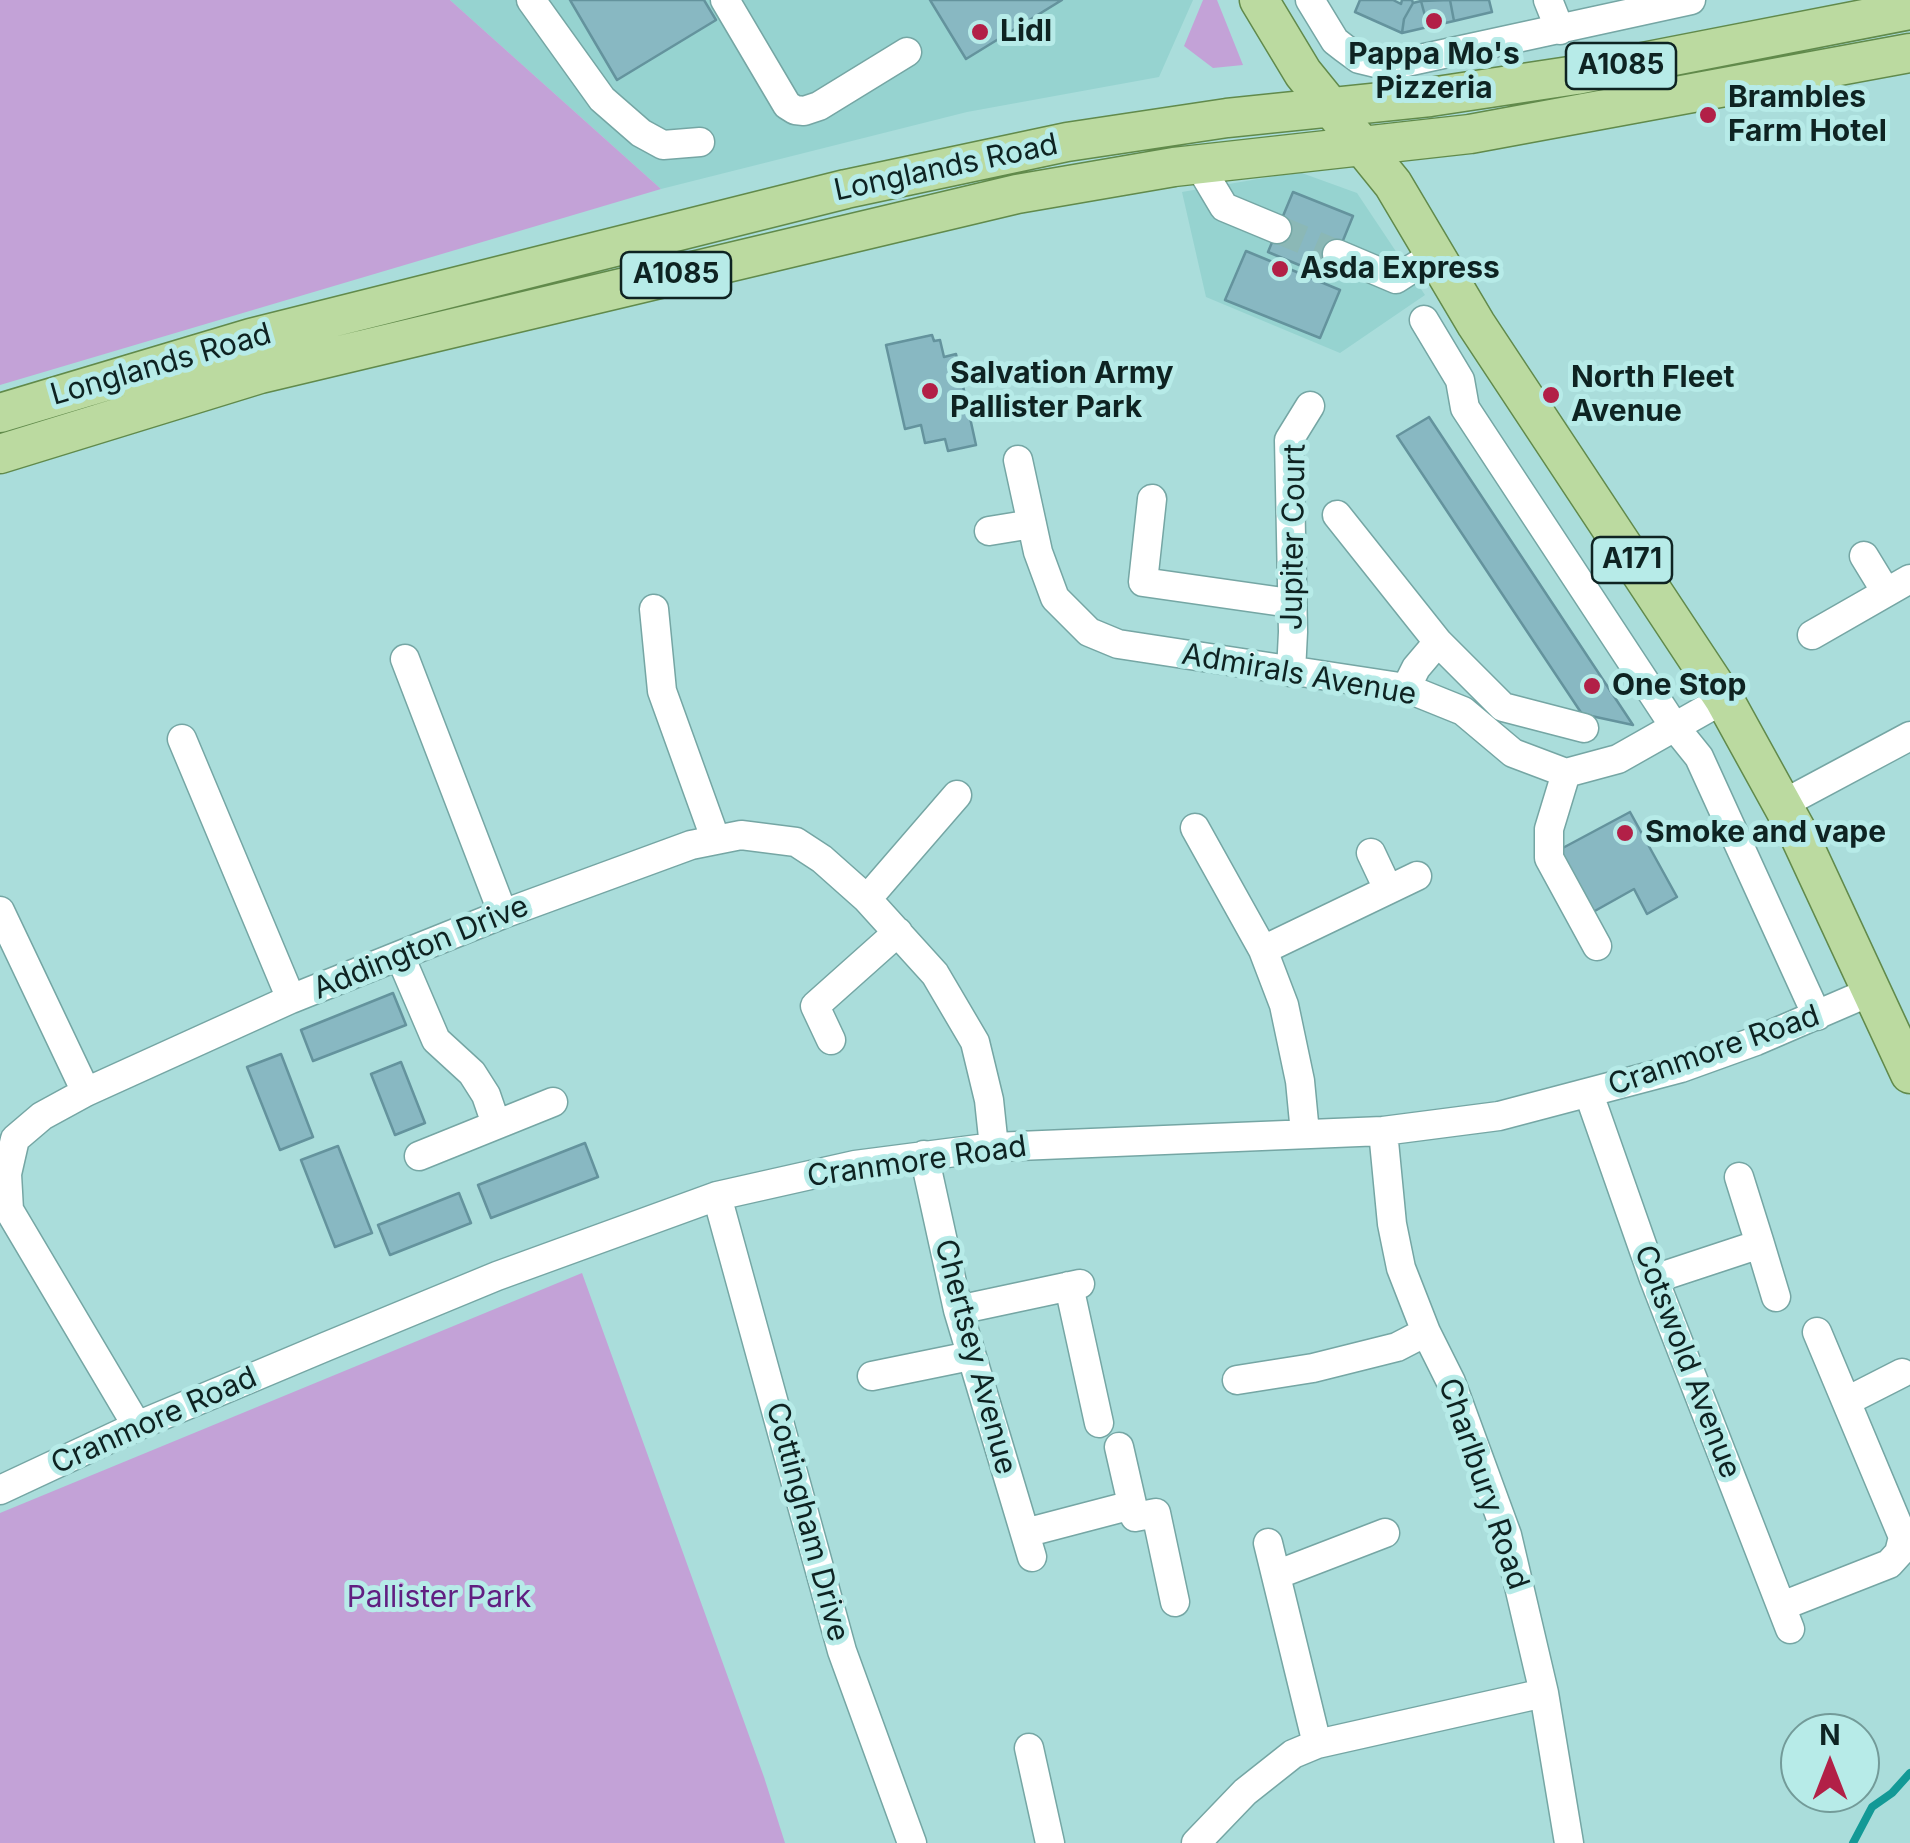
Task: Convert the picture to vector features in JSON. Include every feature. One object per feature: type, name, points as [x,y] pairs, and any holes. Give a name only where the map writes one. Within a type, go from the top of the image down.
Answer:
[{"type":"main road","name":"A171","points":[[1259,0],[1303,74],[1393,184],[1530,408],[1724,698],[1783,804],[1910,1074]]},
{"type":"main road","name":"Longlands Road","points":[[0,413],[250,338],[846,189],[1066,142],[1576,75],[1910,10]]},
{"type":"main road","name":"Longlands Road","points":[[0,454],[279,369],[1017,194],[1198,165],[1489,131],[1910,53]]},
{"type":"street","points":[[531,0],[602,99],[642,133],[663,145],[700,142]]},
{"type":"street","points":[[724,0],[787,106],[795,110],[819,106],[907,52]]},
{"type":"street","points":[[1310,0],[1344,48],[1359,59],[1388,66],[1691,0]]},
{"type":"street","points":[[1548,0],[1560,30]]},
{"type":"street","points":[[1198,165],[1224,207],[1277,229]]},
{"type":"street","points":[[1337,254],[1396,279],[1435,254]]},
{"type":"street","points":[[1424,320],[1460,380],[1464,408],[1698,757],[1817,1016]]},
{"type":"street","name":"Jupiter Court","points":[[1290,672],[1289,440],[1310,406]]},
{"type":"street","name":"Admirals Avenue","points":[[1018,460],[1038,552],[1056,598],[1089,632],[1118,644],[1406,688],[1464,712],[1513,753],[1566,774]]},
{"type":"street","points":[[1152,499],[1143,582],[1290,603]]},
{"type":"street","points":[[1336,515],[1438,642],[1503,707],[1584,728]]},
{"type":"street","points":[[989,531],[1032,524]]},
{"type":"street","points":[[1812,635],[1898,586],[1864,556]]},
{"type":"street","points":[[654,609],[662,691],[715,838]]},
{"type":"street","points":[[1406,688],[1416,668],[1438,642]]},
{"type":"street","points":[[405,658],[503,914]]},
{"type":"street","points":[[1597,946],[1550,858],[1549,829],[1566,774],[1618,759],[1724,698]]},
{"type":"street","points":[[1783,804],[1910,736]]},
{"type":"street","points":[[182,739],[291,999]]},
{"type":"street","points":[[868,899],[957,796]]},
{"type":"street","points":[[1195,828],[1263,950],[1284,1006],[1293,1042],[1305,1133]]},
{"type":"street","name":"Addington Drive","points":[[137,1426],[9,1210],[7,1135],[86,1092],[291,999],[503,914],[715,838],[741,834],[796,842],[868,899],[898,932],[935,974],[975,1042],[989,1100],[994,1147]]},
{"type":"street","points":[[1370,853],[1388,889]]},
{"type":"street","points":[[1263,950],[1418,876]]},
{"type":"street","points":[[0,911],[86,1092]]},
{"type":"street","points":[[831,1040],[815,1006],[898,932]]},
{"type":"street","points":[[400,956],[436,1040],[472,1073],[486,1095],[496,1124]]},
{"type":"street","name":"Cranmore Road","points":[[0,1490],[137,1426],[497,1276],[717,1196],[855,1165],[994,1147],[1383,1131],[1499,1116],[1681,1068],[1872,991]]},
{"type":"street","name":"Cotswold Avenue","points":[[1589,1094],[1654,1279],[1786,1618],[1888,1564],[1899,1553],[1903,1537],[1900,1526],[1847,1401]]},
{"type":"street","points":[[419,1156],[553,1102]]},
{"type":"street","name":"Charlbury Road","points":[[1383,1131],[1400,1268],[1451,1382],[1507,1535],[1544,1693],[1569,1843]]},
{"type":"street","name":"Chertsey Avenue","points":[[924,1155],[970,1356],[1029,1545],[1132,1504]]},
{"type":"street","points":[[1739,1177],[1776,1298]]},
{"type":"street","name":"Cottingham Drive","points":[[717,1196],[842,1651],[912,1843]]},
{"type":"street","points":[[1654,1279],[1760,1244]]},
{"type":"street","points":[[958,1310],[1075,1285],[1099,1423]]},
{"type":"street","points":[[1237,1380],[1312,1368],[1397,1346],[1426,1332]]},
{"type":"street","points":[[1817,1332],[1847,1401],[1902,1373]]},
{"type":"street","points":[[872,1376],[970,1356]]},
{"type":"street","points":[[1119,1447],[1135,1517],[1156,1513],[1175,1602]]},
{"type":"street","points":[[1276,1575],[1384,1533]]},
{"type":"street","points":[[1268,1543],[1317,1744]]},
{"type":"street","points":[[1196,1843],[1293,1754],[1317,1744],[1544,1693]]},
{"type":"street","points":[[1029,1748],[1050,1843]]},
{"type":"shaded area","points":[[450,0],[1193,0],[1159,77],[967,112],[661,189]]},
{"type":"shaded area","points":[[1299,172],[1357,193],[1425,295],[1340,353],[1206,297],[1182,192]]},
{"type":"green space","points":[[0,0],[450,0],[661,189],[0,385]]},
{"type":"green space","points":[[1203,0],[1217,0],[1243,65],[1213,68],[1184,46]]},
{"type":"green space","name":"Pallister Park","points":[[582,1273],[785,1843],[0,1843],[0,1513]]},
{"type":"building","points":[[570,0],[704,0],[716,20],[617,80]]},
{"type":"building","name":"Lidl","points":[[930,0],[1062,0],[966,59]]},
{"type":"building","points":[[1360,0],[1393,0],[1401,4],[1402,0],[1412,0],[1402,33],[1355,12]]},
{"type":"building","points":[[1450,0],[1454,21],[1428,27],[1421,1]]},
{"type":"building","points":[[1450,0],[1489,0],[1492,12],[1454,21]]},
{"type":"building","points":[[1421,1],[1428,27],[1402,33],[1413,3]]},
{"type":"building","points":[[1293,192],[1353,216],[1328,277],[1268,252]]},
{"type":"building","points":[[1246,251],[1340,290],[1320,338],[1225,300]]},
{"type":"building","name":"Salvation Army Pallister Park","points":[[932,335],[934,341],[940,340],[944,357],[956,354],[976,445],[948,451],[945,439],[925,443],[921,425],[905,429],[886,345]]},
{"type":"building","points":[[1429,417],[1633,725],[1582,714],[1397,436]]},
{"type":"building","points":[[1630,812],[1677,897],[1647,914],[1634,889],[1593,912],[1559,850]]},
{"type":"building","points":[[393,993],[406,1025],[313,1061],[301,1030]]},
{"type":"building","points":[[281,1054],[313,1137],[280,1150],[247,1067]]},
{"type":"building","points":[[401,1062],[425,1123],[395,1135],[371,1074]]},
{"type":"building","points":[[585,1143],[598,1177],[491,1218],[478,1185]]},
{"type":"building","points":[[338,1146],[372,1233],[335,1247],[301,1160]]},
{"type":"building","points":[[459,1193],[471,1223],[390,1255],[378,1225]]},
{"type":"waterway","points":[[1853,1843],[1872,1807],[1910,1773]]},
{"type":"tunnel","points":[[1277,229],[1337,254]]},
{"type":"place","name":"Pappa Mo's Pizzeria","points":[[1434,21]]},
{"type":"place","name":"Lidl","points":[[980,32]]},
{"type":"place","name":"Brambles Farm Hotel","points":[[1708,115]]},
{"type":"place","name":"Asda Express","points":[[1280,269]]},
{"type":"place","name":"Salvation Army Pallister Park","points":[[930,391]]},
{"type":"place","name":"North Fleet Avenue","points":[[1551,395]]},
{"type":"place","name":"One Stop","points":[[1592,686]]},
{"type":"place","name":"Smoke and vape","points":[[1625,833]]}]
